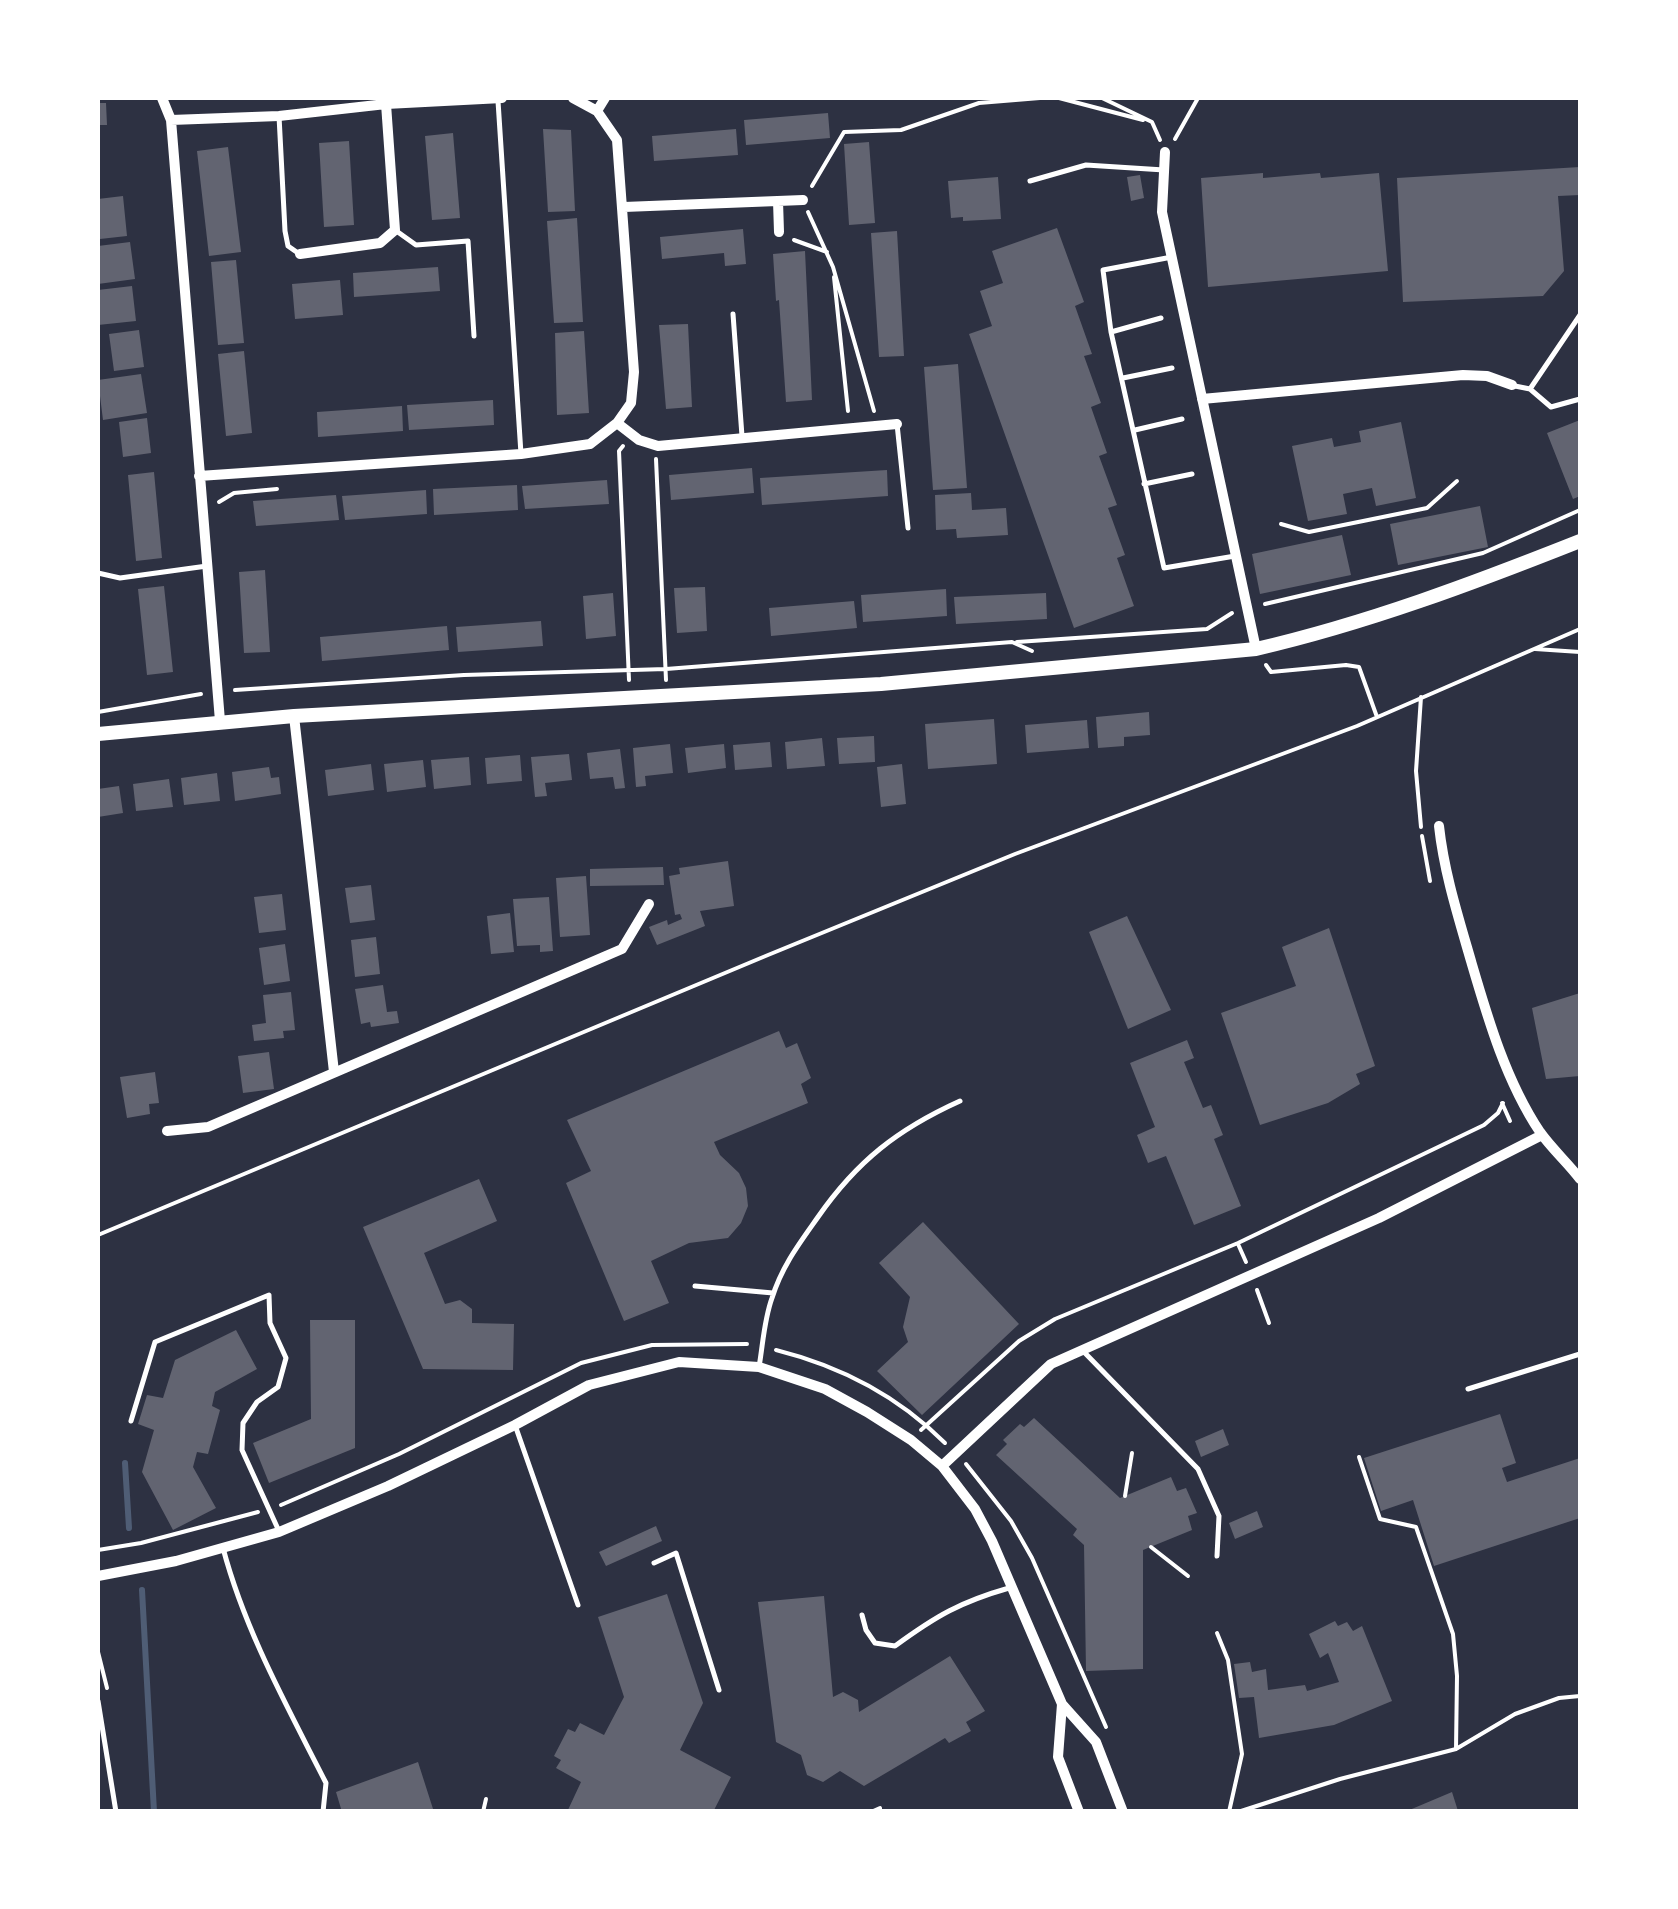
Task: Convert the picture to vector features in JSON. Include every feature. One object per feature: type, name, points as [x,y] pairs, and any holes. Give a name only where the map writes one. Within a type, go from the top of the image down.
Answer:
[{"type":"street","points":[[162,98],[171,120],[220,722]]},
{"type":"street","points":[[171,120],[280,116],[386,104],[500,98]]},
{"type":"street","points":[[199,476],[521,454],[590,444],[617,423],[631,404],[634,372],[617,140],[597,111],[574,98]]},
{"type":"street","points":[[597,111],[604,98]]},
{"type":"street","points":[[300,254],[380,243],[396,230],[386,104]]},
{"type":"street","points":[[1165,152],[1162,212],[1256,650]]},
{"type":"street","points":[[624,207],[803,200]]},
{"type":"street","points":[[778,201],[779,232]]},
{"type":"street","points":[[1202,399],[1463,375],[1487,376],[1512,385]]},
{"type":"street","points":[[617,423],[640,440],[658,446],[898,424]]},
{"type":"street","points":[[98,734],[294,716],[881,684],[1256,650],[1408,606],[1580,542]]},
{"type":"street","points":[[294,716],[334,1072]]},
{"type":"street","points":[[1439,826],[1442,857],[1486,1010],[1518,1094],[1542,1134],[1580,1179]]},
{"type":"street","points":[[168,1131],[208,1127],[622,950],[649,904]]},
{"type":"street","points":[[942,1466],[1051,1364],[1379,1218],[1542,1134]]},
{"type":"street","points":[[98,1576],[176,1561],[280,1532],[515,1426],[589,1384],[679,1362],[760,1367],[825,1389],[911,1440],[942,1466],[974,1509],[1062,1704],[1096,1742],[1123,1812]]},
{"type":"street","points":[[1062,1704],[1058,1757],[1078,1812]]},
{"type":"lane","points":[[500,98],[521,454]]},
{"type":"lane","points":[[280,116],[285,230],[288,246],[300,254]]},
{"type":"lane","points":[[1030,181],[1086,165],[1164,170]]},
{"type":"lane","points":[[396,230],[416,245],[468,241],[474,336]]},
{"type":"lane","points":[[1172,257],[1103,270],[1111,332],[1164,568],[1235,556]]},
{"type":"lane","points":[[733,314],[742,438]]},
{"type":"lane","points":[[1530,389],[1580,315]]},
{"type":"lane","points":[[1111,332],[1161,318]]},
{"type":"lane","points":[[1123,378],[1172,368]]},
{"type":"lane","points":[[1512,385],[1530,389],[1552,407],[1580,399]]},
{"type":"lane","points":[[1135,430],[1182,419]]},
{"type":"lane","points":[[898,424],[908,528]]},
{"type":"lane","points":[[1144,484],[1192,474]]},
{"type":"lane","points":[[98,573],[120,578],[207,566]]},
{"type":"lane","points":[[760,1367],[774,1293],[785,1263],[842,1183],[885,1144],[960,1101]]},
{"type":"lane","points":[[695,1286],[774,1293]]},
{"type":"lane","points":[[131,1421],[156,1342],[269,1295],[270,1322],[286,1358],[278,1387],[257,1402],[243,1423],[242,1450],[280,1532]]},
{"type":"lane","points":[[1082,1350],[1198,1469],[1218,1516],[1217,1556]]},
{"type":"lane","points":[[1468,1390],[1580,1354]]},
{"type":"lane","points":[[515,1426],[578,1604]]},
{"type":"lane","points":[[223,1548],[248,1625],[326,1782],[323,1812]]},
{"type":"lane","points":[[654,1562],[676,1554],[719,1690]]},
{"type":"lane","points":[[862,1615],[875,1644],[895,1646],[942,1612],[1012,1587]]},
{"type":"lane","points":[[98,1700],[116,1812]]},
{"type":"path","points":[[877,426],[871,392],[834,267],[803,200],[844,132],[900,130],[979,103],[1040,98]]},
{"type":"path","points":[[1058,98],[1152,122]]},
{"type":"path","points":[[1102,98],[1152,122],[1165,152],[1198,98]]},
{"type":"path","points":[[790,240],[827,252]]},
{"type":"path","points":[[834,267],[848,412],[845,418]]},
{"type":"path","points":[[612,445],[619,451],[628,670]]},
{"type":"path","points":[[656,457],[666,669]]},
{"type":"path","points":[[1281,524],[1309,532],[1427,508],[1456,481]]},
{"type":"path","points":[[218,503],[234,493],[291,488]]},
{"type":"path","points":[[98,712],[265,686],[464,674],[666,669],[1207,630],[1228,614],[1245,609],[1483,552],[1580,510]]},
{"type":"path","points":[[98,1235],[998,861],[1377,717],[1580,629]]},
{"type":"path","points":[[1012,642],[1068,668]]},
{"type":"path","points":[[1534,649],[1580,652]]},
{"type":"path","points":[[1256,650],[1271,672],[1346,664],[1359,667],[1377,717]]},
{"type":"path","points":[[1421,697],[1416,770],[1424,857]]},
{"type":"path","points":[[1502,1104],[1510,1122]]},
{"type":"path","points":[[1110,1735],[1032,1558],[991,1492],[927,1425],[1019,1341],[1054,1318],[1238,1243],[1484,1125]]},
{"type":"path","points":[[1125,1496],[1132,1453]]},
{"type":"path","points":[[1359,1457],[1380,1519],[1416,1528],[1453,1634],[1456,1748]]},
{"type":"path","points":[[1151,1546],[1188,1576]]},
{"type":"path","points":[[1217,1633],[1228,1660],[1242,1754],[1229,1812]]},
{"type":"path","points":[[1238,1812],[1456,1748],[1515,1714],[1559,1698],[1580,1696]]},
{"type":"path","points":[[483,1812],[486,1800]]},
{"type":"path","points":[[871,1812],[880,1808],[880,1812]]},
{"type":"building","points":[[98,103],[106,103],[107,125],[98,125]]},
{"type":"building","points":[[828,113],[830,138],[746,145],[744,120]]},
{"type":"building","points":[[543,129],[571,130],[575,211],[548,212]]},
{"type":"building","points":[[736,129],[738,155],[654,161],[652,136]]},
{"type":"building","points":[[453,133],[460,218],[432,220],[425,136]]},
{"type":"building","points":[[349,141],[354,225],[324,227],[319,143]]},
{"type":"building","points":[[869,142],[875,223],[849,225],[844,144]]},
{"type":"building","points":[[228,147],[241,252],[209,256],[197,151]]},
{"type":"building","points":[[1580,167],[1580,195],[1558,196],[1564,271],[1543,296],[1403,302],[1397,178]]},
{"type":"building","points":[[1263,173],[1263,178],[1320,173],[1321,178],[1379,173],[1388,271],[1208,287],[1201,178]]},
{"type":"building","points":[[1140,175],[1144,198],[1131,201],[1127,177]]},
{"type":"building","points":[[998,177],[1001,219],[951,218],[948,181]]},
{"type":"building","points":[[123,196],[127,236],[100,239],[98,199]]},
{"type":"building","points":[[577,218],[583,322],[554,323],[547,221]]},
{"type":"building","points":[[1057,228],[1084,302],[1075,306],[1092,354],[1084,356],[1101,403],[1091,407],[1107,453],[1099,456],[1117,505],[1108,508],[1125,555],[1117,558],[1134,606],[1074,628],[969,334],[992,326],[980,291],[1003,283],[992,251]]},
{"type":"building","points":[[743,229],[746,264],[725,266],[724,253],[662,259],[660,237]]},
{"type":"building","points":[[897,231],[904,356],[879,357],[871,233]]},
{"type":"building","points":[[130,242],[135,279],[98,284],[98,246]]},
{"type":"building","points":[[805,251],[812,400],[786,402],[773,254]]},
{"type":"building","points":[[236,260],[244,343],[218,345],[211,262]]},
{"type":"building","points":[[438,267],[440,291],[354,297],[353,273]]},
{"type":"building","points":[[340,280],[343,315],[295,319],[292,284]]},
{"type":"building","points":[[132,286],[136,321],[98,325],[98,290]]},
{"type":"building","points":[[688,324],[692,407],[666,409],[659,325]]},
{"type":"building","points":[[139,330],[144,367],[114,371],[109,334]]},
{"type":"building","points":[[584,331],[589,413],[557,415],[555,333]]},
{"type":"building","points":[[244,351],[252,433],[226,436],[218,354]]},
{"type":"building","points":[[958,364],[967,488],[933,490],[924,367]]},
{"type":"building","points":[[141,374],[147,413],[103,420],[98,380]]},
{"type":"building","points":[[493,400],[494,425],[409,430],[407,405]]},
{"type":"building","points":[[402,406],[403,431],[318,437],[317,412]]},
{"type":"building","points":[[147,418],[151,453],[123,457],[119,422]]},
{"type":"building","points":[[1580,420],[1580,496],[1573,499],[1547,433]]},
{"type":"building","points":[[1401,422],[1416,498],[1376,506],[1372,488],[1343,494],[1347,514],[1308,521],[1292,446],[1332,438],[1334,447],[1361,442],[1359,431]]},
{"type":"building","points":[[752,468],[754,493],[671,500],[669,475]]},
{"type":"building","points":[[887,470],[888,496],[762,505],[760,478]]},
{"type":"building","points":[[154,472],[162,558],[136,561],[128,475]]},
{"type":"building","points":[[607,480],[609,504],[525,509],[522,486]]},
{"type":"building","points":[[517,485],[518,510],[434,515],[433,489]]},
{"type":"building","points":[[426,490],[427,514],[345,520],[342,496]]},
{"type":"building","points":[[971,493],[972,510],[1006,508],[1008,535],[957,538],[956,529],[936,530],[935,495]]},
{"type":"building","points":[[336,495],[339,520],[256,526],[253,501]]},
{"type":"building","points":[[1480,506],[1488,547],[1398,565],[1390,524]]},
{"type":"building","points":[[1342,535],[1351,575],[1260,594],[1252,554]]},
{"type":"building","points":[[265,570],[270,652],[244,653],[239,572]]},
{"type":"building","points":[[164,586],[173,672],[147,675],[138,589]]},
{"type":"building","points":[[705,587],[707,631],[677,633],[674,588]]},
{"type":"building","points":[[946,589],[947,616],[863,622],[861,595]]},
{"type":"building","points":[[613,593],[616,636],[586,639],[583,596]]},
{"type":"building","points":[[1046,593],[1047,619],[956,624],[954,597]]},
{"type":"building","points":[[854,601],[857,628],[771,636],[769,608]]},
{"type":"building","points":[[541,621],[543,646],[458,652],[456,627]]},
{"type":"building","points":[[447,626],[449,650],[322,661],[320,637]]},
{"type":"building","points":[[1149,712],[1150,735],[1124,737],[1124,746],[1098,748],[1096,717]]},
{"type":"building","points":[[994,719],[997,764],[928,769],[925,724]]},
{"type":"building","points":[[1087,720],[1089,748],[1027,753],[1025,725]]},
{"type":"building","points":[[874,736],[875,762],[839,764],[837,738]]},
{"type":"building","points":[[822,738],[825,766],[787,769],[785,742]]},
{"type":"building","points":[[770,742],[772,767],[735,770],[733,745]]},
{"type":"building","points":[[670,744],[673,773],[645,776],[646,786],[636,787],[633,748]]},
{"type":"building","points":[[724,744],[726,768],[688,773],[685,748]]},
{"type":"building","points":[[620,749],[625,788],[615,789],[613,777],[590,779],[587,753]]},
{"type":"building","points":[[569,754],[572,780],[545,783],[547,796],[535,797],[531,757]]},
{"type":"building","points":[[520,755],[522,781],[487,784],[485,758]]},
{"type":"building","points":[[469,757],[471,785],[434,789],[431,760]]},
{"type":"building","points":[[423,760],[426,787],[387,792],[384,764]]},
{"type":"building","points":[[371,764],[374,790],[328,796],[325,770]]},
{"type":"building","points":[[902,764],[906,804],[881,807],[877,767]]},
{"type":"building","points":[[269,767],[271,778],[279,777],[281,794],[235,801],[232,772]]},
{"type":"building","points":[[217,773],[220,801],[184,805],[181,778]]},
{"type":"building","points":[[169,779],[173,807],[136,811],[133,784]]},
{"type":"building","points":[[119,786],[123,813],[98,817],[98,789]]},
{"type":"building","points":[[728,861],[734,906],[700,911],[705,926],[657,945],[649,927],[682,919],[680,914],[675,915],[669,876],[680,874],[679,868]]},
{"type":"building","points":[[663,867],[664,885],[590,886],[590,869]]},
{"type":"building","points":[[586,876],[590,935],[560,937],[556,878]]},
{"type":"building","points":[[371,885],[375,920],[350,923],[345,888]]},
{"type":"building","points":[[282,894],[286,930],[259,933],[254,897]]},
{"type":"building","points":[[549,897],[553,951],[540,952],[540,945],[517,946],[513,899]]},
{"type":"building","points":[[510,913],[514,952],[491,954],[487,916]]},
{"type":"building","points":[[1127,916],[1171,1010],[1128,1029],[1089,932]]},
{"type":"building","points":[[1329,928],[1375,1066],[1356,1074],[1360,1084],[1328,1103],[1260,1125],[1221,1013],[1296,986],[1282,947]]},
{"type":"building","points":[[376,937],[380,974],[355,977],[351,940]]},
{"type":"building","points":[[285,944],[290,981],[264,985],[259,948]]},
{"type":"building","points":[[383,985],[387,1012],[397,1011],[399,1023],[371,1027],[370,1022],[361,1024],[355,989]]},
{"type":"building","points":[[291,992],[295,1030],[283,1031],[284,1038],[254,1041],[252,1025],[266,1023],[263,995]]},
{"type":"building","points":[[1580,993],[1580,1076],[1546,1079],[1532,1008]]},
{"type":"building","points":[[779,1031],[786,1048],[797,1043],[811,1078],[801,1084],[808,1103],[714,1142],[746,1188],[748,1206],[741,1223],[728,1238],[689,1243],[651,1261],[669,1303],[624,1321],[566,1183],[591,1171],[567,1120]]},
{"type":"building","points":[[1187,1040],[1194,1058],[1184,1062],[1203,1108],[1211,1105],[1223,1135],[1214,1139],[1241,1206],[1194,1225],[1166,1156],[1148,1163],[1137,1135],[1155,1127],[1130,1063]]},
{"type":"building","points":[[269,1052],[274,1089],[243,1093],[238,1056]]},
{"type":"building","points":[[155,1072],[159,1103],[149,1104],[150,1114],[127,1118],[120,1077]]},
{"type":"building","points":[[479,1179],[497,1221],[424,1253],[445,1304],[460,1300],[472,1309],[472,1323],[514,1324],[513,1370],[423,1369],[363,1227]]},
{"type":"building","points":[[923,1222],[1019,1324],[922,1415],[877,1371],[908,1342],[903,1327],[910,1297],[879,1263]]},
{"type":"building","points":[[310,1320],[355,1320],[355,1448],[269,1483],[253,1443],[311,1419]]},
{"type":"building","points":[[236,1330],[257,1369],[215,1392],[212,1406],[220,1410],[208,1454],[197,1452],[193,1467],[216,1508],[173,1530],[142,1472],[154,1430],[138,1424],[147,1395],[163,1398],[175,1360]]},
{"type":"building","points":[[1500,1414],[1516,1463],[1502,1468],[1507,1482],[1580,1458],[1580,1518],[1434,1566],[1413,1500],[1381,1511],[1364,1458]]},
{"type":"building","points":[[1034,1418],[1120,1498],[1171,1477],[1177,1491],[1186,1488],[1197,1513],[1188,1516],[1192,1530],[1143,1550],[1143,1669],[1086,1671],[1084,1545],[1073,1535],[1077,1529],[996,1455],[1007,1444],[1003,1440],[1020,1424],[1024,1427]]},
{"type":"building","points":[[1223,1429],[1229,1445],[1201,1457],[1195,1441]]},
{"type":"building","points":[[1257,1511],[1263,1527],[1235,1539],[1229,1523]]},
{"type":"building","points":[[656,1526],[662,1541],[606,1566],[599,1552]]},
{"type":"building","points":[[667,1594],[703,1703],[680,1750],[731,1777],[713,1812],[567,1812],[581,1782],[556,1768],[561,1760],[554,1756],[568,1729],[575,1732],[580,1723],[604,1735],[624,1697],[598,1617]]},
{"type":"building","points":[[824,1596],[833,1697],[843,1692],[858,1700],[859,1712],[950,1656],[985,1711],[966,1722],[971,1731],[949,1743],[945,1738],[864,1786],[840,1771],[823,1782],[807,1775],[801,1755],[776,1742],[758,1602]]},
{"type":"building","points":[[1335,1621],[1338,1626],[1347,1622],[1353,1631],[1362,1626],[1392,1701],[1334,1725],[1259,1738],[1254,1697],[1239,1698],[1234,1664],[1250,1662],[1252,1672],[1266,1669],[1268,1690],[1305,1685],[1307,1691],[1339,1682],[1328,1653],[1320,1658],[1309,1634]]},
{"type":"building","points":[[418,1762],[434,1812],[342,1812],[336,1792]]},
{"type":"building","points":[[1452,1792],[1458,1811],[1407,1811]]},
{"type":"waterway","points":[[125,1463],[129,1528]]},
{"type":"waterway","points":[[142,1590],[154,1812]]}]
